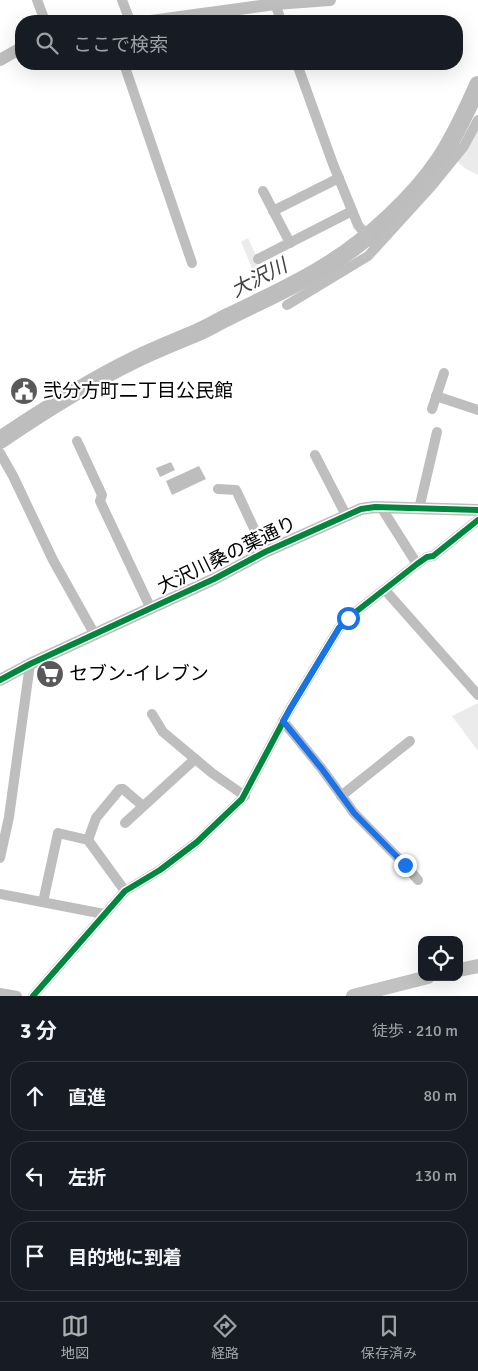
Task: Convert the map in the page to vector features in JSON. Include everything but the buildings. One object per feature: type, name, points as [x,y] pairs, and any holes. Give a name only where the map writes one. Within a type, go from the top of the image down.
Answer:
[{"type":"main road","points":[[463,970],[477,970]]},
{"type":"main road","points":[[353,996],[418,980]]},
{"type":"street","points":[[37,0],[43,15]]},
{"type":"street","points":[[122,0],[128,15]]},
{"type":"street","points":[[190,15],[275,2],[330,0]]},
{"type":"street","points":[[275,2],[279,15]]},
{"type":"street","points":[[0,60],[15,51]]},
{"type":"street","points":[[126,70],[192,263]]},
{"type":"street","points":[[299,70],[358,225],[375,245]]},
{"type":"street","points":[[287,305],[368,256],[375,245],[430,188],[464,146],[478,120]]},
{"type":"street","points":[[273,211],[339,178]]},
{"type":"street","points":[[262,191],[290,243]]},
{"type":"street","points":[[258,259],[352,211]]},
{"type":"street","points":[[432,409],[444,373]]},
{"type":"street","points":[[436,396],[478,410]]},
{"type":"street","points":[[419,509],[437,432]]},
{"type":"street","points":[[77,441],[102,495],[100,501],[151,609]]},
{"type":"street","points":[[0,454],[53,560],[95,635]]},
{"type":"street","points":[[314,455],[346,515]]},
{"type":"street","points":[[218,489],[236,490],[265,552]]},
{"type":"street","points":[[381,508],[418,564]]},
{"type":"street","name":"大沢川桑の葉通り","points":[[0,680],[30,664],[151,609],[265,552],[361,509],[478,510]]},
{"type":"street","points":[[33,996],[125,891],[160,870],[197,842],[245,796],[283,721],[339,628],[348,618],[427,557],[433,556],[478,520]]},
{"type":"street","points":[[385,590],[478,695]]},
{"type":"street","points":[[0,858],[8,826],[30,664]]},
{"type":"street","points":[[152,714],[164,732],[212,773],[245,796]]},
{"type":"street","points":[[283,721],[322,769],[354,813],[418,880]]},
{"type":"street","points":[[341,796],[410,741]]},
{"type":"street","points":[[125,823],[195,759]]},
{"type":"street","points":[[88,840],[96,818],[120,789],[123,789],[143,806]]},
{"type":"street","points":[[43,902],[58,833],[88,840],[125,891]]},
{"type":"street","points":[[0,894],[104,914]]},
{"type":"street","points":[[0,993],[17,996]]},
{"type":"shaded area","points":[[478,131],[478,175],[466,169],[457,161]]},
{"type":"shaded area","points":[[248,238],[264,278],[257,280],[241,242]]},
{"type":"shaded area","points":[[171,462],[175,470],[160,477],[156,468]]},
{"type":"shaded area","points":[[199,466],[206,479],[172,495],[166,481]]},
{"type":"shaded area","points":[[478,703],[478,751],[452,716]]},
{"type":"waterway","name":"大沢川","points":[[0,440],[99,378],[281,291],[319,271],[361,242],[405,202],[430,173],[451,141],[478,85]]},
{"type":"cycle path","points":[[0,680],[30,664],[214,579],[265,552],[361,509],[375,507],[478,510]]},
{"type":"cycle path","points":[[33,996],[125,891],[160,870],[197,842],[242,799],[291,707],[339,628],[348,618],[417,564],[427,557],[433,556],[478,520]]},
{"type":"place","name":"弐分方町二丁目公民館","points":[[24,391]]},
{"type":"place","name":"セブン-イレブン","points":[[50,674]]},
{"type":"route","points":[[348,618],[339,628],[283,721],[322,769],[354,813],[405,865]]}]
